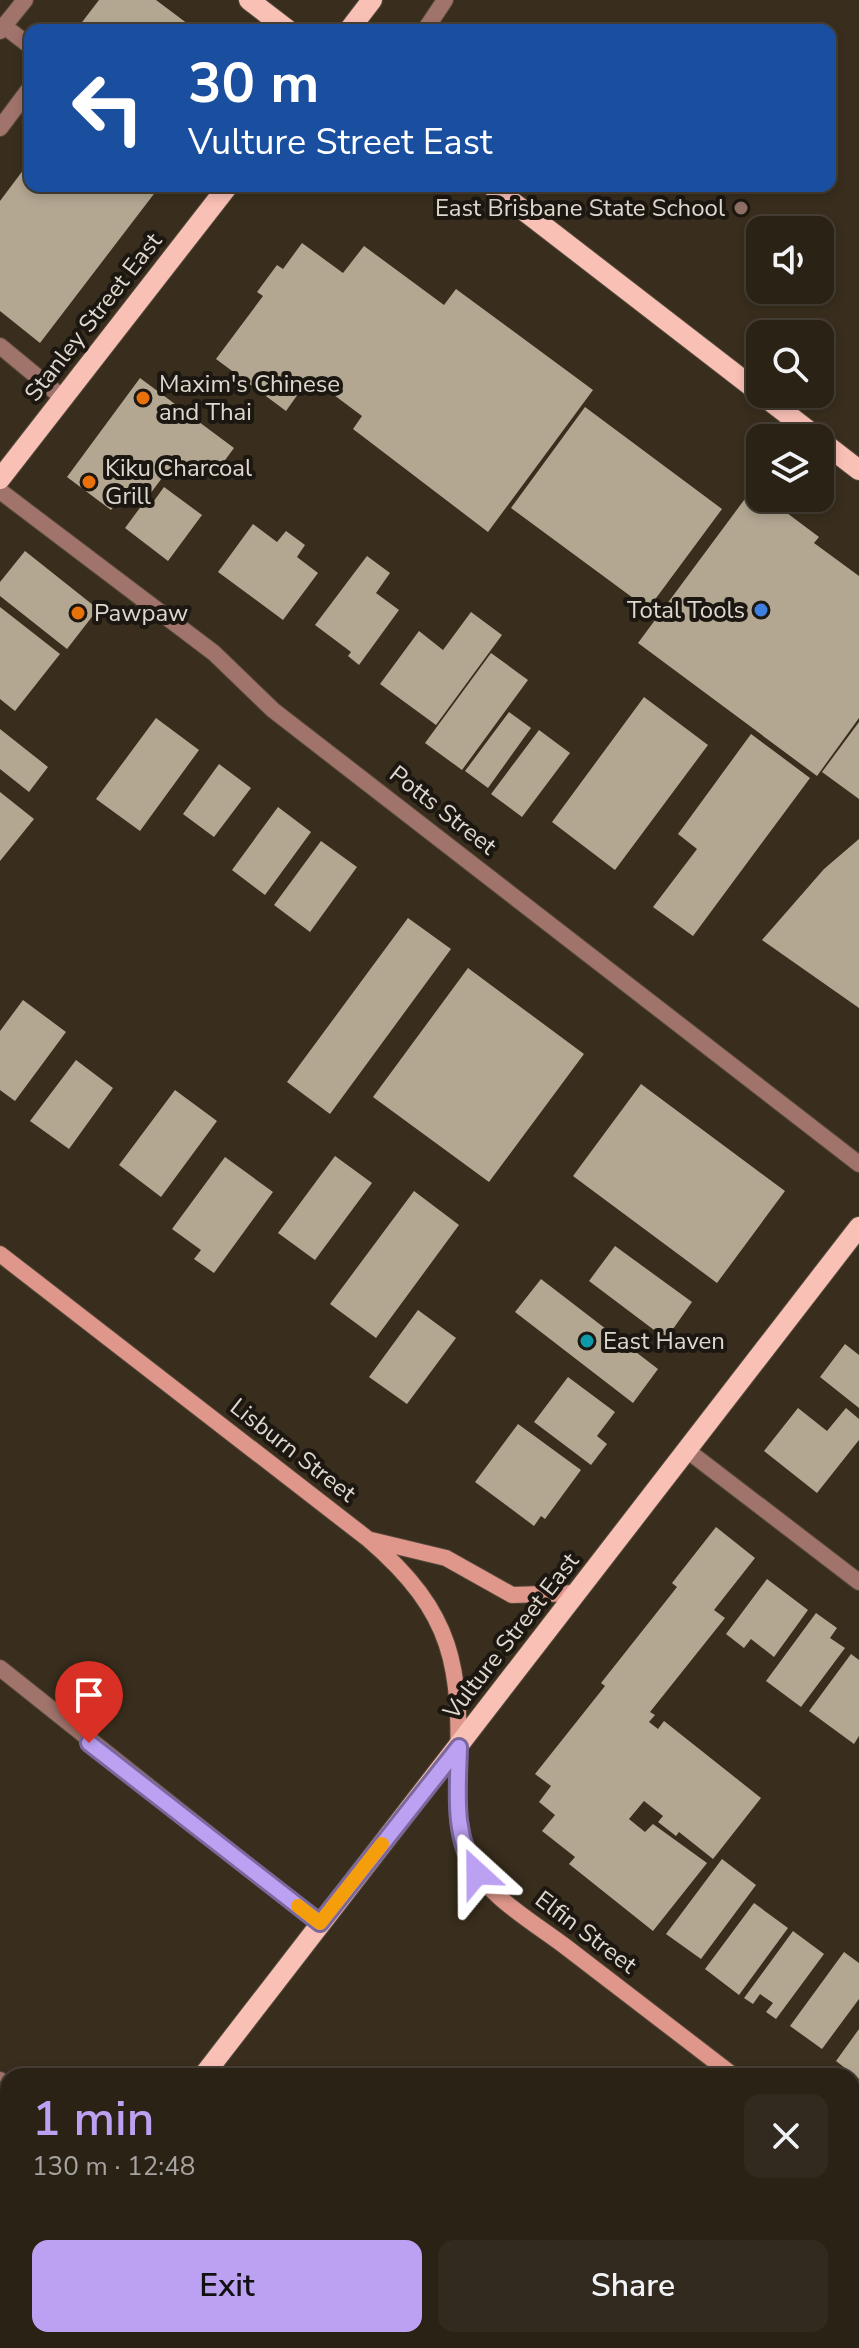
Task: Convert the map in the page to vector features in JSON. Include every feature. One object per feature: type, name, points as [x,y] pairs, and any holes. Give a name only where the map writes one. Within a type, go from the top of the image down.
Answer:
[{"type":"main road","points":[[249,0],[280,24]]},
{"type":"main road","points":[[354,24],[372,0]]},
{"type":"main road","name":"Stanley Street East","points":[[0,479],[223,192]]},
{"type":"main road","points":[[500,192],[746,383]]},
{"type":"main road","points":[[778,408],[799,424]]},
{"type":"main road","points":[[834,451],[859,470]]},
{"type":"main road","name":"Vulture Street East","points":[[209,2068],[859,1227]]},
{"type":"main road","name":"Lisburn Street","points":[[0,1254],[368,1539],[405,1572],[438,1619],[456,1676],[459,1747]]},
{"type":"main road","points":[[368,1539],[446,1558],[512,1595],[577,1593]]},
{"type":"main road","name":"Elfin Street","points":[[459,1747],[460,1830],[466,1857],[482,1880],[724,2068]]},
{"type":"street","points":[[24,42],[2,28],[25,0]]},
{"type":"street","points":[[429,24],[445,0]]},
{"type":"street","points":[[0,128],[24,96]]},
{"type":"street","points":[[0,346],[63,398]]},
{"type":"street","name":"Potts Street","points":[[0,491],[214,653],[273,710],[859,1164]]},
{"type":"street","points":[[688,1451],[859,1582]]},
{"type":"street","points":[[0,1668],[320,1923]]},
{"type":"building","points":[[99,0],[156,0],[188,24],[81,24]]},
{"type":"building","points":[[24,169],[24,192],[155,192],[40,343],[0,311],[0,201]]},
{"type":"building","points":[[302,243],[343,273],[364,246],[444,305],[456,289],[593,390],[488,532],[353,429],[362,416],[310,377],[286,411],[216,359],[263,296],[257,292],[277,265],[283,269]]},
{"type":"building","points":[[140,378],[234,448],[211,479],[188,462],[174,480],[165,474],[147,498],[130,485],[111,510],[67,477]]},
{"type":"building","points":[[585,407],[722,509],[648,609],[511,508]]},
{"type":"building","points":[[164,487],[202,515],[168,561],[125,528],[145,501],[151,505]]},
{"type":"building","name":"Total Tools","points":[[746,497],[746,512],[786,512],[819,537],[814,543],[859,576],[859,718],[817,776],[638,643]]},
{"type":"building","points":[[253,524],[277,542],[286,531],[305,545],[297,557],[318,573],[283,620],[218,572]]},
{"type":"building","points":[[25,551],[98,609],[67,649],[0,596],[0,582]]},
{"type":"building","points":[[367,556],[390,573],[376,593],[399,610],[359,665],[348,656],[351,652],[315,625]]},
{"type":"building","points":[[0,607],[60,654],[15,711],[0,699]]},
{"type":"building","points":[[471,612],[502,635],[436,725],[380,684],[419,631],[443,650]]},
{"type":"building","points":[[491,653],[528,680],[462,770],[425,743]]},
{"type":"building","points":[[644,697],[708,745],[615,870],[552,822]]},
{"type":"building","points":[[509,712],[531,728],[488,788],[465,771]]},
{"type":"building","points":[[156,718],[199,750],[140,831],[96,799]]},
{"type":"building","points":[[859,722],[859,799],[822,772]]},
{"type":"building","points":[[0,729],[48,767],[29,792],[0,769]]},
{"type":"building","points":[[539,730],[570,753],[522,817],[491,794]]},
{"type":"building","points":[[751,734],[810,778],[693,936],[653,907],[697,849],[678,834]]},
{"type":"building","points":[[219,764],[251,788],[214,837],[183,814]]},
{"type":"building","points":[[0,792],[34,819],[0,861]]},
{"type":"building","points":[[278,807],[311,832],[265,895],[232,870]]},
{"type":"building","points":[[859,839],[859,1008],[762,940],[824,869]]},
{"type":"building","points":[[321,841],[357,867],[310,932],[274,905]]},
{"type":"building","points":[[408,918],[451,949],[330,1114],[287,1082]]},
{"type":"building","points":[[468,968],[584,1054],[489,1182],[373,1097]]},
{"type":"building","points":[[23,1000],[66,1032],[15,1101],[0,1090],[0,1031]]},
{"type":"building","points":[[76,1060],[113,1088],[69,1149],[30,1121]]},
{"type":"building","points":[[641,1084],[785,1191],[717,1283],[573,1176]]},
{"type":"building","points":[[175,1090],[217,1121],[161,1197],[119,1165]]},
{"type":"building","points":[[335,1156],[372,1183],[315,1260],[278,1233]]},
{"type":"building","points":[[225,1157],[273,1192],[214,1273],[194,1259],[201,1250],[172,1229]]},
{"type":"building","points":[[414,1191],[459,1225],[376,1338],[330,1304]]},
{"type":"building","points":[[615,1246],[692,1302],[666,1339],[589,1281]]},
{"type":"building","name":"East Haven","points":[[541,1279],[658,1369],[633,1403],[515,1312]]},
{"type":"building","points":[[418,1310],[456,1338],[407,1404],[369,1377]]},
{"type":"building","points":[[845,1344],[859,1355],[859,1408],[820,1377]]},
{"type":"building","points":[[568,1377],[615,1412],[597,1436],[607,1444],[591,1465],[534,1422]]},
{"type":"building","points":[[798,1408],[827,1431],[846,1408],[859,1419],[859,1440],[817,1493],[764,1451]]},
{"type":"building","points":[[518,1424],[581,1470],[545,1519],[541,1516],[534,1526],[475,1482]]},
{"type":"building","points":[[716,1527],[755,1558],[714,1610],[725,1618],[650,1712],[655,1715],[649,1722],[658,1729],[664,1721],[761,1798],[713,1859],[679,1832],[676,1836],[658,1822],[663,1816],[644,1801],[629,1819],[645,1832],[653,1824],[707,1863],[653,1931],[569,1864],[575,1857],[542,1831],[555,1815],[539,1802],[551,1786],[535,1774],[605,1686],[601,1683],[677,1587],[672,1583]]},
{"type":"building","points":[[767,1579],[808,1610],[774,1657],[751,1639],[744,1648],[726,1634]]},
{"type":"building","points":[[816,1613],[837,1628],[830,1638],[845,1648],[801,1707],[766,1681]]},
{"type":"building","points":[[851,1654],[859,1660],[859,1736],[854,1744],[809,1711]]},
{"type":"building","points":[[722,1859],[756,1885],[701,1959],[666,1934]]},
{"type":"building","points":[[754,1903],[788,1928],[739,1995],[705,1969]]},
{"type":"building","points":[[793,1931],[824,1954],[776,2019],[766,2012],[773,2003],[760,1994],[753,2004],[744,1998]]},
{"type":"building","points":[[844,1952],[859,1963],[859,1999],[822,2049],[790,2026]]},
{"type":"building","points":[[859,2029],[859,2068],[845,2068],[836,2061]]},
{"type":"slow traffic","points":[[298,1906],[320,1923],[382,1844]]},
{"type":"place","name":"East Brisbane State School","points":[[741,208]]},
{"type":"place","name":"Maxim's Chinese and Thai","points":[[143,398]]},
{"type":"place","name":"Kiku Charcoal Grill","points":[[89,482]]},
{"type":"place","name":"Total Tools","points":[[761,610]]},
{"type":"place","name":"Pawpaw","points":[[78,613]]},
{"type":"place","name":"East Haven","points":[[587,1341]]},
{"type":"route","points":[[89,1743],[320,1923],[459,1747],[458,1820],[466,1857],[477,1873]]}]
